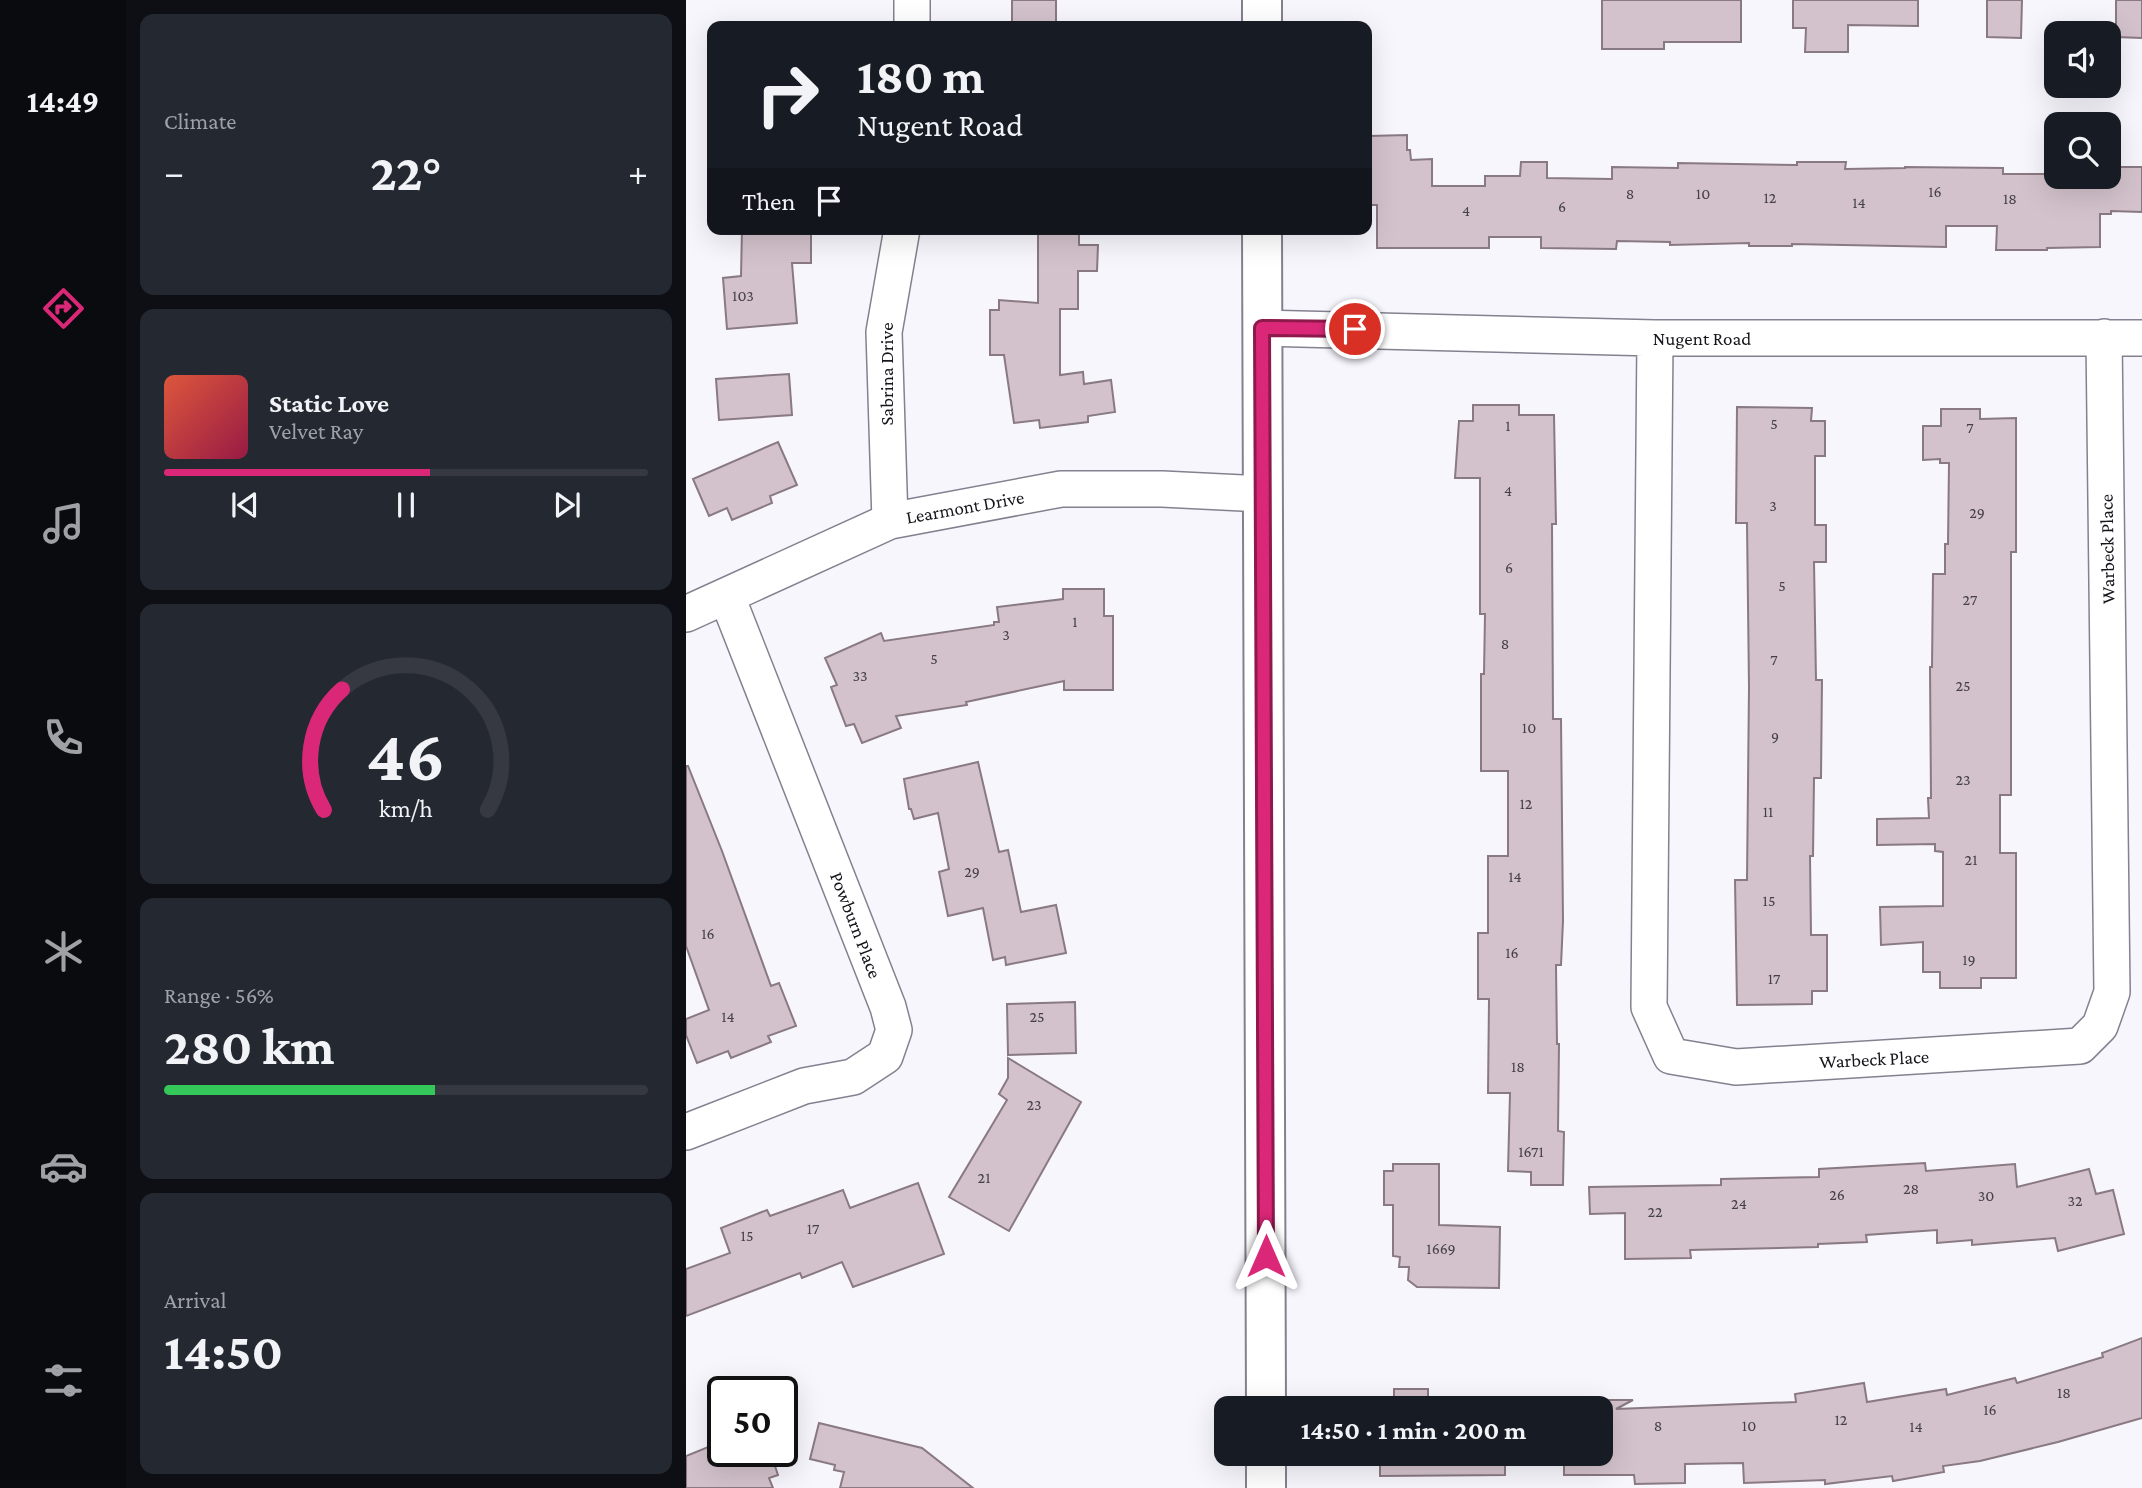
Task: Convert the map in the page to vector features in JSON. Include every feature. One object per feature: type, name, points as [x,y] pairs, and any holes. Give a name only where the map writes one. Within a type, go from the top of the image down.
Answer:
[{"type":"main road","points":[[1262,0],[1262,21]]},
{"type":"main road","points":[[1262,235],[1266,1396]]},
{"type":"main road","points":[[1266,1466],[1266,1488]]},
{"type":"street","points":[[912,0],[912,21]]},
{"type":"street","name":"Sabrina Drive","points":[[890,521],[884,332],[901,235]]},
{"type":"street","name":"Nugent Road","points":[[1262,328],[1655,338],[2142,338]]},
{"type":"street","name":"Warbeck Place","points":[[1655,338],[1650,1007],[1671,1056],[1736,1067],[2080,1046],[2100,1026],[2112,992],[2104,337]]},
{"type":"street","name":"Learmont Drive","points":[[686,614],[890,521],[1061,489],[1162,489],[1263,494]]},
{"type":"street","name":"Powburn Place","points":[[686,1132],[804,1086],[853,1077],[885,1056],[894,1030],[888,1007],[727,597]]},
{"type":"building","points":[[1012,0],[1056,0],[1056,21],[1012,21]]},
{"type":"building","points":[[1602,0],[1741,0],[1741,42],[1664,42],[1664,49],[1602,49]]},
{"type":"building","points":[[1793,0],[1918,0],[1918,26],[1848,25],[1848,52],[1805,52],[1806,28],[1793,28]]},
{"type":"building","points":[[1987,0],[2022,0],[2021,38],[1987,37]]},
{"type":"building","points":[[2116,0],[2142,0],[2142,38],[2121,37],[2121,21],[2116,21]]},
{"type":"building","points":[[1407,135],[1407,150],[1410,150],[1411,160],[1432,159],[1432,186],[1485,186],[1485,176],[1520,176],[1521,162],[1547,162],[1547,178],[1612,179],[1612,167],[1678,168],[1678,163],[1797,165],[1797,162],[1846,162],[1845,169],[2003,168],[2003,174],[2044,174],[2044,189],[2121,189],[2121,167],[2142,167],[2142,212],[2111,211],[2111,214],[2100,214],[2100,247],[2047,250],[1996,250],[1997,226],[1946,226],[1946,247],[1792,244],[1749,246],[1749,243],[1670,245],[1670,242],[1617,241],[1616,249],[1541,248],[1541,237],[1489,237],[1489,248],[1377,248],[1377,205],[1372,205],[1372,136]]},
{"type":"building","points":[[742,235],[811,235],[811,263],[792,263],[797,323],[727,329],[723,278],[741,276]]},
{"type":"building","points":[[1038,235],[1079,235],[1079,245],[1098,245],[1097,271],[1078,271],[1078,309],[1060,309],[1060,375],[1083,372],[1084,384],[1111,380],[1115,412],[1088,416],[1088,422],[1040,428],[1039,420],[1014,423],[1004,355],[990,355],[990,310],[999,310],[999,300],[1038,303]]},
{"type":"building","points":[[789,374],[792,415],[719,420],[716,379]]},
{"type":"building","points":[[1473,405],[1519,405],[1519,415],[1554,415],[1556,524],[1552,524],[1553,719],[1561,719],[1563,921],[1561,965],[1556,965],[1558,1131],[1564,1132],[1563,1185],[1531,1185],[1531,1172],[1508,1171],[1510,1093],[1488,1093],[1489,999],[1478,999],[1478,933],[1488,933],[1488,856],[1508,856],[1508,771],[1481,771],[1481,674],[1484,674],[1485,614],[1480,614],[1480,478],[1455,478],[1459,421],[1473,421]]},
{"type":"building","points":[[1737,407],[1812,408],[1811,421],[1825,421],[1825,456],[1815,456],[1815,525],[1826,525],[1826,562],[1814,562],[1816,680],[1822,680],[1821,778],[1814,778],[1813,856],[1810,856],[1811,935],[1827,935],[1827,991],[1812,991],[1812,1004],[1737,1005],[1735,880],[1747,880],[1749,687],[1747,523],[1736,523]]},
{"type":"building","points":[[1941,409],[1980,409],[1980,419],[2016,418],[2016,552],[2011,552],[2011,795],[2000,795],[2000,853],[2016,853],[2016,978],[1981,978],[1981,988],[1940,988],[1940,972],[1923,972],[1923,942],[1881,945],[1880,907],[1943,906],[1943,852],[1935,851],[1935,844],[1877,845],[1877,819],[1929,818],[1933,574],[1945,574],[1949,463],[1940,463],[1940,459],[1923,460],[1923,426],[1941,426]]},
{"type":"building","points":[[778,442],[797,485],[770,496],[772,503],[732,520],[727,508],[709,516],[693,479]]},
{"type":"building","points":[[1063,589],[1104,589],[1104,616],[1113,616],[1113,690],[1064,690],[1064,681],[966,702],[967,705],[896,716],[901,728],[862,743],[854,724],[846,726],[831,687],[837,685],[825,658],[881,633],[884,641],[994,625],[994,622],[999,622],[997,607],[1063,599]]},
{"type":"building","points":[[978,762],[999,852],[1008,850],[1021,912],[1056,905],[1066,953],[1006,965],[1005,957],[993,960],[983,908],[948,916],[939,872],[949,869],[938,813],[914,819],[909,809],[904,779]]},
{"type":"building","points":[[686,766],[722,851],[771,986],[779,983],[796,1026],[768,1036],[771,1042],[731,1058],[728,1051],[697,1063],[686,1035],[686,1019],[709,1010],[686,946]]},
{"type":"building","points":[[1075,1002],[1076,1053],[1008,1055],[1007,1004]]},
{"type":"building","points":[[1008,1058],[1081,1102],[1009,1231],[949,1197],[1007,1100],[999,1094],[1008,1078]]},
{"type":"building","points":[[1925,1163],[1926,1171],[2015,1164],[2017,1187],[2089,1169],[2096,1194],[2113,1190],[2124,1234],[2058,1251],[2055,1238],[1972,1245],[1972,1240],[1937,1243],[1937,1230],[1866,1235],[1867,1242],[1818,1244],[1818,1247],[1690,1250],[1691,1258],[1625,1259],[1625,1213],[1590,1214],[1589,1187],[1721,1185],[1721,1179],[1819,1177],[1819,1169]]},
{"type":"building","points":[[1393,1164],[1439,1164],[1439,1225],[1500,1227],[1499,1288],[1417,1287],[1408,1280],[1409,1267],[1399,1267],[1400,1257],[1393,1256],[1393,1205],[1384,1205],[1384,1171],[1393,1171]]},
{"type":"building","points":[[918,1183],[944,1254],[853,1287],[842,1262],[802,1278],[800,1273],[686,1316],[686,1269],[730,1253],[721,1228],[767,1210],[770,1216],[843,1190],[850,1208]]},
{"type":"building","points":[[2142,1338],[2142,1418],[1980,1461],[1943,1466],[1944,1472],[1893,1481],[1892,1476],[1825,1484],[1825,1480],[1744,1483],[1743,1463],[1685,1464],[1685,1483],[1635,1484],[1634,1475],[1564,1475],[1564,1466],[1613,1466],[1613,1400],[1633,1400],[1616,1409],[1796,1402],[1795,1394],[1864,1383],[1867,1402],[1946,1389],[1947,1395],[2015,1378],[2017,1383],[2103,1357],[2102,1353]]},
{"type":"building","points":[[1394,1389],[1428,1389],[1428,1396],[1394,1396]]},
{"type":"building","points":[[819,1423],[922,1448],[973,1488],[840,1488],[844,1472],[834,1470],[835,1465],[810,1459]]},
{"type":"building","points":[[707,1447],[707,1467],[775,1467],[778,1475],[769,1478],[773,1488],[686,1488],[686,1456]]},
{"type":"building","points":[[1380,1466],[1505,1466],[1505,1475],[1380,1476]]},
{"type":"route","points":[[1266,1256],[1262,328],[1355,329]]}]
